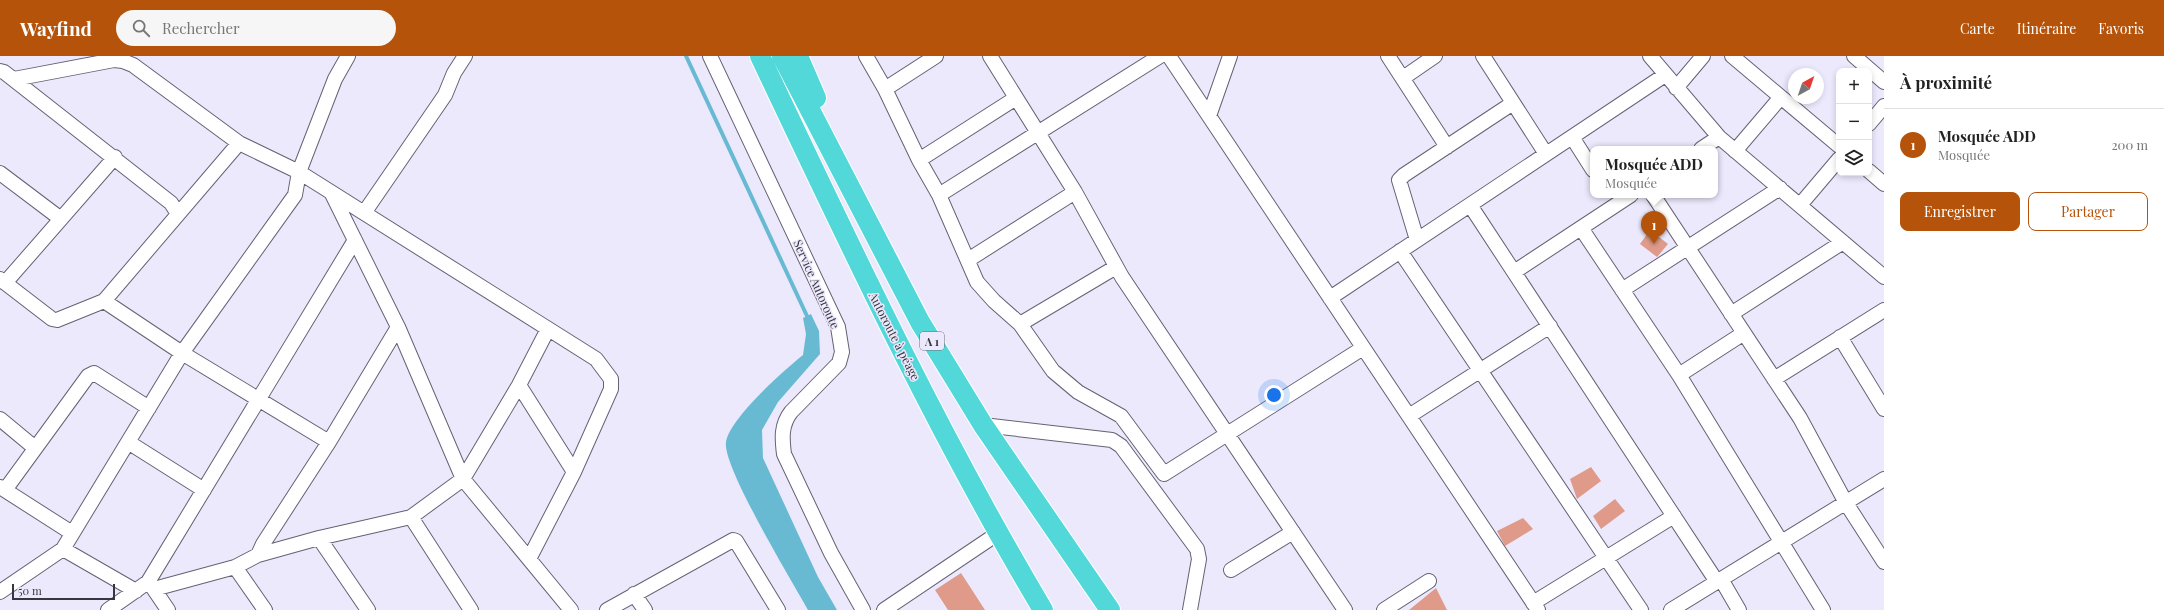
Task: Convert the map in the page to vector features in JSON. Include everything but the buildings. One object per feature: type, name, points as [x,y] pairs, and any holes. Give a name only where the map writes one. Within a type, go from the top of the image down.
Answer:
[{"type":"highway","points":[[745,56],[854,254]]},
{"type":"highway","name":"Autoroute à péage","points":[[760,56],[854,254],[957,460],[998,534],[1043,610]]},
{"type":"highway","name":"A 1","points":[[782,56],[920,322],[983,425],[1110,610]]},
{"type":"highway","points":[[798,56],[867,221]]},
{"type":"street","points":[[0,592],[63,549],[182,353],[295,195],[299,172],[335,79],[348,56]]},
{"type":"street","points":[[364,213],[445,95],[454,73],[465,56]]},
{"type":"street","name":"Service Autoroute","points":[[710,56],[838,327],[842,352],[839,363],[798,402],[785,419],[782,442],[784,454],[831,553],[863,610]]},
{"type":"street","points":[[866,56],[885,89],[918,160],[939,195],[977,282],[994,301],[1020,324],[1053,371],[1078,392],[1121,416],[1164,474],[1363,348]]},
{"type":"street","points":[[885,89],[936,56]]},
{"type":"street","points":[[990,56],[1075,192],[1116,266],[1345,610]]},
{"type":"street","points":[[939,195],[1160,56]]},
{"type":"street","points":[[1169,56],[1535,606],[1606,558],[1674,516]]},
{"type":"street","points":[[1209,116],[1230,56]]},
{"type":"street","points":[[1388,56],[1447,147]]},
{"type":"street","points":[[1403,78],[1435,56]]},
{"type":"street","points":[[1483,56],[1546,154]]},
{"type":"street","points":[[1650,56],[1719,137],[1843,242],[1882,270]]},
{"type":"street","points":[[1676,88],[1703,56]]},
{"type":"street","points":[[1732,56],[1836,143]]},
{"type":"street","points":[[1854,56],[1884,82]]},
{"type":"street","points":[[14,79],[114,60],[123,61],[133,65],[239,143],[299,172],[596,359],[610,378],[611,389],[574,472],[528,559]]},
{"type":"street","points":[[0,71],[14,79],[115,157],[171,204],[178,214]]},
{"type":"street","points":[[1330,298],[1665,75]]},
{"type":"street","points":[[1735,151],[1781,97]]},
{"type":"street","points":[[918,160],[1016,98]]},
{"type":"street","points":[[1416,240],[1399,180],[1404,175],[1513,103]]},
{"type":"street","points":[[1872,120],[1884,106]]},
{"type":"street","points":[[1572,137],[1590,165]]},
{"type":"street","points":[[1706,146],[1719,137]]},
{"type":"street","points":[[115,157],[61,219],[3,281],[52,319],[57,320],[104,302],[239,143]]},
{"type":"street","points":[[1800,205],[1836,163]]},
{"type":"street","points":[[0,173],[61,219]]},
{"type":"street","points":[[1872,174],[1884,184]]},
{"type":"street","points":[[1622,290],[1780,188]]},
{"type":"street","points":[[968,260],[1075,192]]},
{"type":"street","points":[[332,193],[398,327],[463,479],[571,610]]},
{"type":"street","points":[[1655,198],[1800,418],[1846,503],[1884,562]]},
{"type":"street","points":[[1514,272],[1582,228],[1612,200]]},
{"type":"street","points":[[1470,205],[1674,516],[1739,610]]},
{"type":"street","points":[[1582,228],[1679,376],[1780,543],[1823,610]]},
{"type":"street","points":[[151,585],[204,490],[355,240]]},
{"type":"street","points":[[1731,314],[1843,242]]},
{"type":"street","points":[[1400,251],[1641,610]]},
{"type":"street","points":[[1020,324],[1116,266]]},
{"type":"street","points":[[104,302],[182,353],[329,442]]},
{"type":"street","points":[[1774,379],[1884,310]]},
{"type":"street","points":[[1409,416],[1550,326]]},
{"type":"street","points":[[258,555],[263,544],[329,442],[398,327]]},
{"type":"street","points":[[108,610],[136,590],[151,585],[235,567],[258,555],[319,538],[411,517],[463,479],[519,385],[548,329]]},
{"type":"street","points":[[1679,376],[1744,333]]},
{"type":"street","points":[[1840,337],[1884,409]]},
{"type":"street","points":[[72,533],[2,489],[35,448],[88,376],[94,373],[149,408]]},
{"type":"street","points":[[519,385],[574,472]]},
{"type":"street","points":[[0,419],[35,448]]},
{"type":"street","points":[[983,425],[1112,440],[1121,446],[1197,549],[1199,559],[1190,610]]},
{"type":"street","points":[[128,442],[204,490]]},
{"type":"street","points":[[1671,610],[1884,479]]},
{"type":"street","points":[[411,517],[471,610]]},
{"type":"street","points":[[1231,570],[1293,532]]},
{"type":"street","points":[[884,610],[998,534]]},
{"type":"street","points":[[319,538],[368,610]]},
{"type":"street","points":[[607,610],[733,540],[736,542],[778,610]]},
{"type":"street","points":[[63,549],[136,590]]},
{"type":"street","points":[[235,567],[264,610]]},
{"type":"street","points":[[1384,610],[1429,581]]},
{"type":"street","points":[[151,585],[168,610]]},
{"type":"street","points":[[634,594],[645,610]]},
{"type":"water","points":[[811,314],[819,331],[820,354],[778,402],[762,430],[763,458],[818,577],[837,610],[808,610],[746,499],[735,475],[728,455],[726,442],[730,432],[747,408],[771,383],[803,355],[806,334],[803,318]]},
{"type":"waterway","points":[[686,56],[807,316]]},
{"type":"place","name":"Mosquée ADD","points":[[1654,244]]}]
